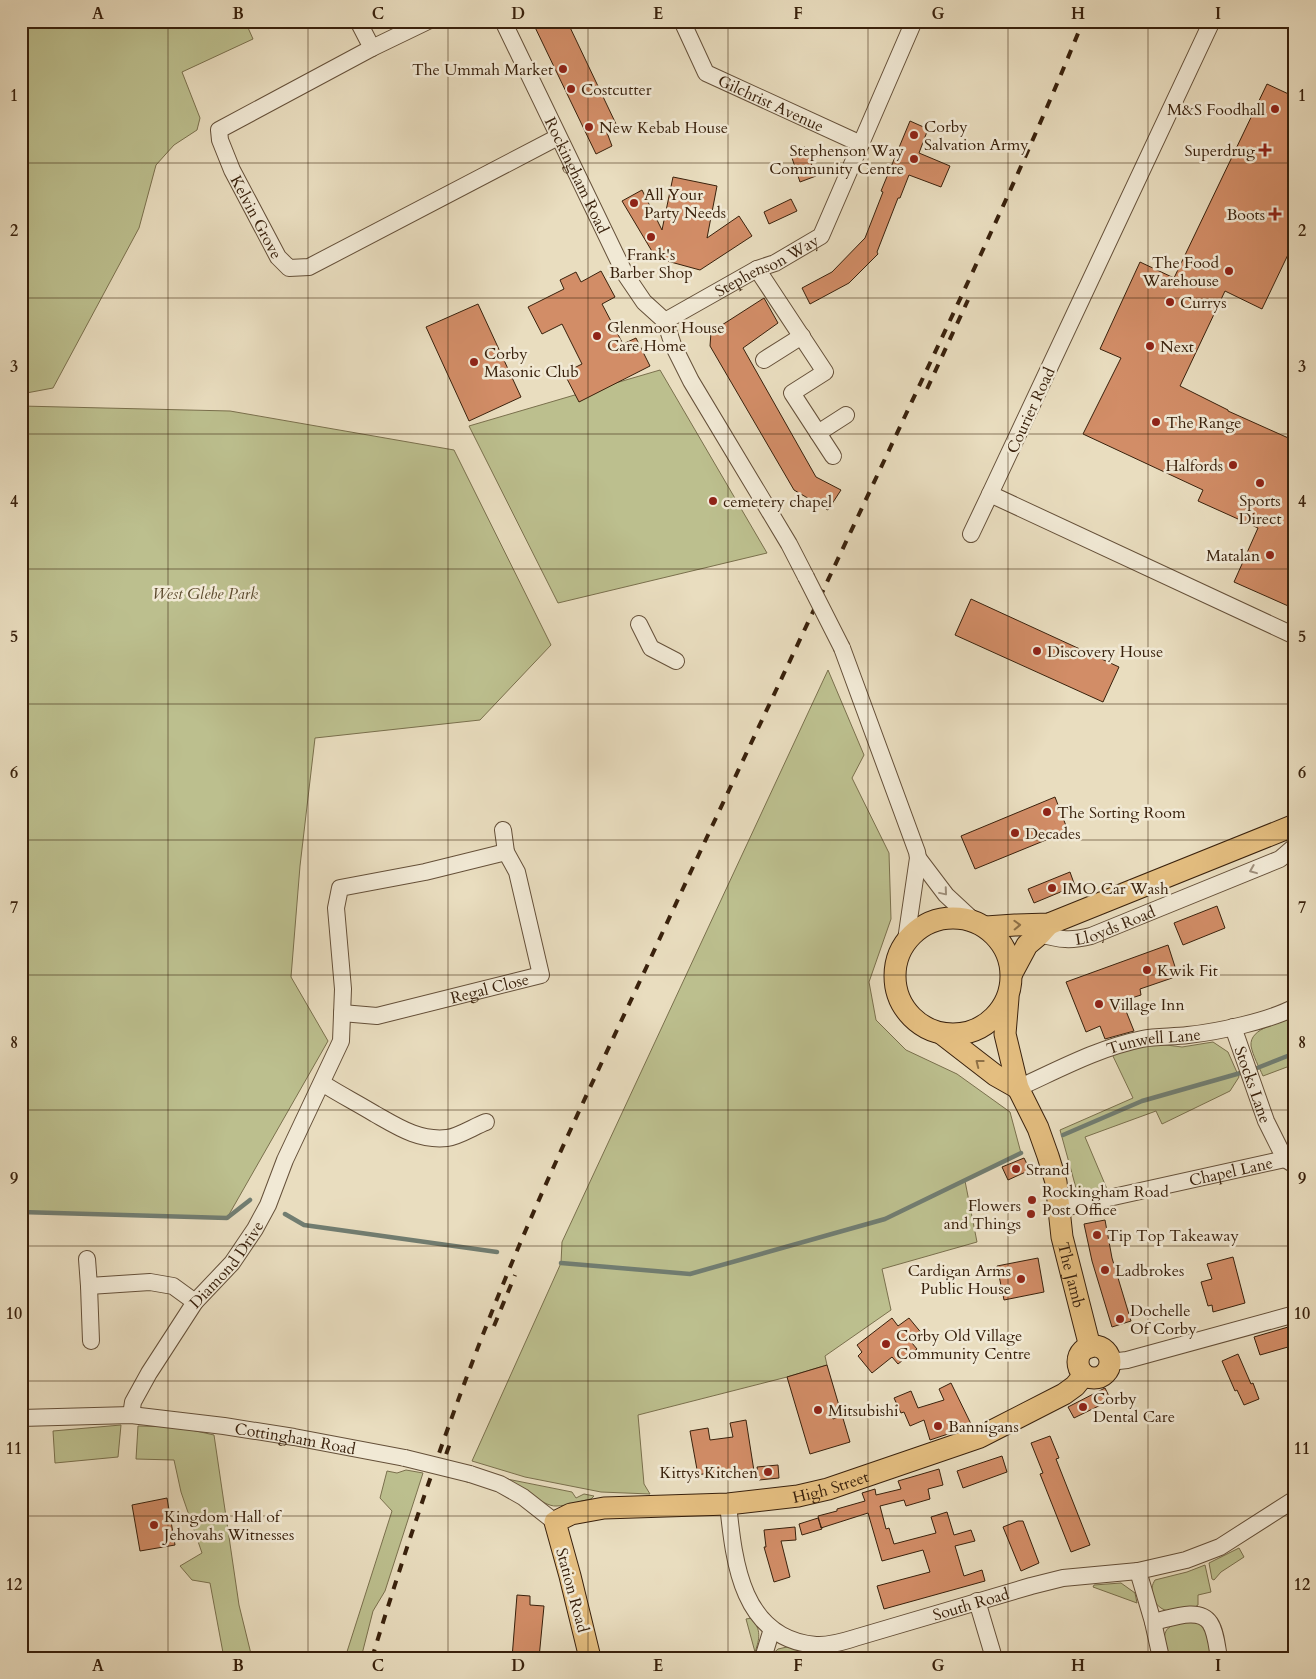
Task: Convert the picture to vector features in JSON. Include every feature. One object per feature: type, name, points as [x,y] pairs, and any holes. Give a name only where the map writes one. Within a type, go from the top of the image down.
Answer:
[{"type":"main road","name":"Lloyds Road","points":[[1012,973],[1027,945],[1044,929],[1295,825]]},
{"type":"main road","points":[[942,1034],[962,1034],[982,1028],[997,1015],[1008,998],[1012,973],[1008,955],[999,940],[980,924],[949,917],[925,924],[906,940],[897,958],[894,978],[898,997],[908,1014],[924,1027],[942,1034],[995,1075],[1018,1088]]},
{"type":"main road","name":"Lloyds Road","points":[[980,924],[1015,925],[1044,929]]},
{"type":"main road","name":"The Jamb","points":[[1008,998],[1005,1034],[1018,1088],[1038,1128],[1056,1182],[1062,1237],[1090,1347]]},
{"type":"main road","points":[[1094,1346],[1103,1350],[1107,1353],[1110,1362],[1103,1375],[1094,1378],[1084,1375],[1078,1367],[1081,1352],[1090,1347],[1094,1346]]},
{"type":"main road","name":"High Street","points":[[555,1522],[571,1514],[604,1508],[728,1504],[798,1496],[828,1489],[980,1437],[1064,1394],[1075,1386],[1084,1375]]},
{"type":"main road","name":"Station Road","points":[[555,1522],[590,1658]]},
{"type":"street","points":[[358,21],[372,48]]},
{"type":"street","name":"Kelvin Grove","points":[[428,21],[372,48],[219,130],[220,140],[232,170],[278,256],[289,268],[309,267],[558,137]]},
{"type":"street","name":"Rockingham Road","points":[[502,21],[626,274],[644,302],[665,321]]},
{"type":"street","name":"Gilchrist Avenue","points":[[682,21],[706,72],[861,144]]},
{"type":"street","name":"Stephenson Way","points":[[665,321],[757,269],[776,263],[821,236],[914,21]]},
{"type":"street","name":"Courier Road","points":[[971,534],[1212,21]]},
{"type":"street","points":[[757,269],[825,372],[792,393],[832,456]]},
{"type":"street","points":[[665,321],[673,345],[691,381],[788,544],[842,648],[914,842],[918,858],[906,940]]},
{"type":"street","points":[[764,360],[802,336]]},
{"type":"street","points":[[818,433],[846,416]]},
{"type":"street","points":[[990,494],[1295,636]]},
{"type":"street","points":[[639,624],[651,648],[676,661]]},
{"type":"street","name":"Regal Close","points":[[342,1013],[377,1016],[541,975],[517,872],[506,852],[503,830]]},
{"type":"street","name":"Lloyds Road","points":[[1044,929],[1056,939],[1073,940],[1091,936],[1280,859],[1295,846]]},
{"type":"street","points":[[342,1013],[343,989],[336,908],[340,888],[425,872],[506,852]]},
{"type":"street","points":[[918,858],[946,895],[980,924]]},
{"type":"street","name":"Tunwell Lane","points":[[1018,1088],[1097,1052],[1143,1038],[1189,1035],[1232,1027],[1285,1012],[1295,1007]]},
{"type":"street","name":"Diamond Drive","points":[[131,1415],[133,1402],[149,1373],[195,1302],[232,1263],[255,1229],[268,1205],[285,1160],[341,1041],[342,1013]]},
{"type":"street","name":"Stocks Lane","points":[[1232,1027],[1266,1121],[1290,1162]]},
{"type":"street","points":[[322,1083],[398,1128],[413,1134],[448,1138],[486,1122]]},
{"type":"street","name":"Chapel Lane","points":[[1059,1209],[1290,1162]]},
{"type":"street","points":[[87,1259],[91,1341]]},
{"type":"street","points":[[88,1286],[150,1282],[173,1286],[195,1302]]},
{"type":"street","points":[[1110,1362],[1127,1360],[1295,1314]]},
{"type":"street","name":"Cottingham Road","points":[[21,1418],[131,1415],[224,1426],[405,1458],[470,1474],[500,1484],[523,1497],[555,1522]]},
{"type":"street","name":"South Road","points":[[728,1504],[731,1530],[744,1591],[750,1604],[772,1629],[787,1638],[817,1645],[831,1644],[925,1618],[977,1601],[1064,1578],[1138,1571],[1167,1566],[1220,1547],[1295,1499]]},
{"type":"street","points":[[1138,1571],[1161,1658]]},
{"type":"street","points":[[977,1601],[994,1658]]},
{"type":"street","points":[[1153,1622],[1197,1614],[1204,1617],[1210,1623],[1219,1658]]},
{"type":"street","points":[[763,1658],[772,1629]]},
{"type":"green space","points":[[21,21],[245,21],[253,39],[182,72],[200,118],[197,130],[174,145],[156,165],[139,228],[53,388],[21,394]]},
{"type":"green space","points":[[660,370],[767,553],[558,603],[469,426]]},
{"type":"green space","name":"West Glebe Park","points":[[21,406],[230,411],[454,450],[551,645],[480,720],[315,738],[300,866],[291,977],[328,1041],[227,1218],[21,1212]]},
{"type":"green space","points":[[828,670],[864,755],[852,778],[889,853],[891,919],[869,982],[876,1020],[906,1050],[957,1074],[1010,1112],[1021,1153],[965,1181],[977,1242],[882,1269],[891,1310],[825,1356],[827,1365],[638,1415],[644,1484],[650,1494],[601,1492],[525,1477],[472,1461],[561,1263],[562,1242]]},
{"type":"green space","points":[[1295,1017],[1295,1064],[1263,1076],[1251,1046],[1255,1034],[1267,1027]]},
{"type":"green space","points":[[1143,1042],[1182,1047],[1213,1042],[1228,1052],[1239,1077],[1230,1091],[1162,1124],[1156,1111],[1085,1137],[1107,1189],[1086,1194],[1076,1188],[1060,1130],[1133,1098],[1111,1052]]},
{"type":"green space","points":[[121,1425],[118,1457],[55,1463],[53,1431]]},
{"type":"green space","points":[[138,1426],[178,1427],[214,1435],[239,1605],[252,1658],[224,1658],[210,1583],[192,1580],[180,1566],[202,1553],[181,1492],[174,1460],[136,1459]]},
{"type":"green space","points":[[406,1470],[423,1473],[385,1591],[373,1611],[361,1658],[345,1658],[392,1511],[380,1498],[387,1471],[397,1473]]},
{"type":"green space","points":[[507,1479],[572,1492],[576,1498],[584,1494],[594,1496],[591,1499],[556,1506],[545,1503]]},
{"type":"green space","points":[[1239,1548],[1244,1557],[1221,1572],[1214,1580],[1212,1579],[1209,1563]]},
{"type":"green space","points":[[1205,1565],[1211,1592],[1198,1595],[1198,1605],[1178,1612],[1171,1612],[1159,1607],[1152,1593],[1155,1580],[1187,1572]]},
{"type":"green space","points":[[1121,1583],[1135,1593],[1137,1603],[1093,1587],[1094,1585]]},
{"type":"green space","points":[[752,1618],[759,1634],[755,1652],[746,1619]]},
{"type":"green space","points":[[1189,1620],[1201,1624],[1205,1628],[1212,1658],[1168,1658],[1165,1642],[1166,1631],[1173,1625]]},
{"type":"green space","points":[[787,1647],[809,1651],[811,1657],[768,1658],[778,1649]]},
{"type":"building","points":[[532,21],[567,21],[616,124],[606,130],[612,146],[596,154]]},
{"type":"building","points":[[1267,84],[1295,97],[1295,240],[1262,309],[1225,291],[1180,386],[1228,411],[1295,441],[1295,609],[1234,582],[1258,528],[1198,501],[1203,490],[1083,434],[1121,358],[1100,349],[1140,262],[1174,278]]},
{"type":"building","points":[[910,121],[928,129],[919,153],[950,166],[941,187],[909,175],[900,198],[898,198],[877,252],[878,254],[849,283],[810,304],[802,288],[832,272],[865,238],[883,192],[881,191]]},
{"type":"building","points":[[805,147],[816,176],[800,182],[790,152]]},
{"type":"building","points":[[673,177],[717,186],[707,238],[739,216],[752,236],[700,270],[656,258],[622,201],[642,190],[662,230]]},
{"type":"building","points":[[791,199],[797,211],[769,224],[764,212]]},
{"type":"building","name":"Glenmoor House Care Home","points":[[601,271],[615,297],[602,304],[623,344],[636,338],[650,366],[579,402],[564,373],[582,364],[562,324],[542,334],[528,307],[564,289],[560,280],[576,272],[581,282]]},
{"type":"building","points":[[764,298],[778,323],[743,348],[816,477],[841,490],[828,510],[794,490],[710,346],[711,332]]},
{"type":"building","name":"Corby Masonic Club","points":[[478,304],[521,397],[469,421],[426,327]]},
{"type":"building","name":"Discovery House","points":[[971,599],[1119,667],[1103,702],[955,635]]},
{"type":"building","name":"Decades","points":[[1055,797],[1068,831],[975,869],[961,836]]},
{"type":"building","name":"IMO Car Wash","points":[[1070,872],[1075,886],[1034,903],[1028,889]]},
{"type":"building","points":[[1217,906],[1225,928],[1183,945],[1174,923]]},
{"type":"building","points":[[1168,945],[1178,976],[1140,989],[1141,995],[1122,1001],[1134,1031],[1105,1039],[1100,1026],[1086,1032],[1066,982]]},
{"type":"building","name":"Strand","points":[[1024,1158],[1030,1170],[1008,1180],[1002,1167]]},
{"type":"building","points":[[1105,1220],[1112,1258],[1131,1321],[1112,1327],[1092,1261],[1084,1224]]},
{"type":"building","points":[[1233,1257],[1245,1303],[1213,1312],[1212,1305],[1208,1306],[1201,1282],[1212,1279],[1207,1264]]},
{"type":"building","name":"Cardigan Arms Public House","points":[[1038,1258],[1044,1292],[1004,1300],[997,1266]]},
{"type":"building","name":"Corby Old Village Community Centre","points":[[892,1318],[898,1326],[909,1318],[923,1335],[912,1343],[917,1349],[898,1364],[892,1357],[872,1373],[858,1356],[862,1352],[857,1345]]},
{"type":"building","points":[[1295,1325],[1295,1345],[1260,1355],[1254,1337]]},
{"type":"building","points":[[1238,1354],[1259,1399],[1244,1405],[1237,1390],[1235,1391],[1222,1361]]},
{"type":"building","name":"Mitsubishi","points":[[827,1365],[840,1409],[831,1416],[833,1419],[842,1415],[850,1442],[810,1454],[787,1377]]},
{"type":"building","points":[[951,1383],[971,1424],[960,1430],[930,1440],[924,1420],[910,1426],[904,1412],[901,1413],[894,1398],[911,1391],[918,1408],[944,1400],[939,1389]]},
{"type":"building","points":[[1105,1388],[1111,1400],[1074,1418],[1068,1407]]},
{"type":"building","points":[[746,1420],[754,1471],[713,1478],[713,1472],[698,1475],[690,1431],[708,1428],[710,1440],[733,1437],[730,1423]]},
{"type":"building","points":[[1050,1436],[1059,1458],[1056,1459],[1090,1545],[1071,1552],[1040,1474],[1043,1473],[1031,1443]]},
{"type":"building","points":[[1002,1456],[1007,1472],[963,1488],[957,1471]]},
{"type":"building","name":"Kittys Kitchen","points":[[778,1465],[779,1478],[759,1480],[757,1467]]},
{"type":"building","points":[[939,1469],[943,1485],[928,1489],[930,1499],[906,1506],[904,1500],[880,1506],[886,1529],[889,1528],[894,1544],[936,1533],[931,1517],[947,1512],[954,1535],[971,1530],[975,1541],[955,1546],[964,1576],[982,1570],[985,1581],[884,1609],[877,1586],[930,1572],[923,1550],[882,1561],[868,1513],[821,1528],[818,1516],[865,1501],[862,1493],[875,1489],[876,1495],[901,1489],[898,1481]]},
{"type":"building","name":"Kingdom Hall of Jehovahs Witnesses","points":[[167,1498],[175,1545],[140,1551],[132,1505]]},
{"type":"building","points":[[818,1518],[822,1529],[802,1535],[799,1524]]},
{"type":"building","points":[[1023,1521],[1039,1563],[1021,1571],[1003,1527]]},
{"type":"building","points":[[795,1527],[796,1540],[781,1541],[790,1577],[774,1582],[764,1547],[766,1547],[764,1530]]},
{"type":"building","points":[[517,1595],[530,1596],[530,1605],[544,1606],[539,1658],[512,1658]]},
{"type":"waterway","points":[[1252,1070],[1295,1053]]},
{"type":"waterway","points":[[1063,1135],[1142,1101],[1244,1072]]},
{"type":"waterway","points":[[561,1263],[690,1274],[885,1219],[1021,1153]]},
{"type":"waterway","points":[[21,1212],[227,1218],[250,1200]]},
{"type":"waterway","points":[[285,1214],[304,1225],[497,1252]]},
{"type":"railway","points":[[372,1658],[416,1520],[448,1429],[481,1339],[534,1211],[711,828],[952,317],[1041,121],[1083,21]]},
{"type":"railway","points":[[927,389],[968,300]]},
{"type":"railway","points":[[494,1326],[515,1275]]},
{"type":"railway","points":[[440,1471],[452,1438]]},
{"type":"place","name":"The Ummah Market","points":[[563,69]]},
{"type":"place","name":"Costcutter","points":[[571,89]]},
{"type":"place","name":"M&S Foodhall","points":[[1275,109]]},
{"type":"place","name":"New Kebab House","points":[[589,127]]},
{"type":"place","name":"Corby Salvation Army","points":[[914,135]]},
{"type":"place","name":"Superdrug","points":[[1265,150]]},
{"type":"place","name":"Stephenson Way Community Centre","points":[[914,159]]},
{"type":"place","name":"All Your Party Needs","points":[[634,203]]},
{"type":"place","name":"Boots","points":[[1275,214]]},
{"type":"place","name":"Frank's Barber Shop","points":[[651,237]]},
{"type":"place","name":"The Food Warehouse","points":[[1229,271]]},
{"type":"place","name":"Currys","points":[[1170,302]]},
{"type":"place","name":"Glenmoor House Care Home","points":[[597,336]]},
{"type":"place","name":"Next","points":[[1150,346]]},
{"type":"place","name":"Corby Masonic Club","points":[[474,362]]},
{"type":"place","name":"The Range","points":[[1156,422]]},
{"type":"place","name":"Halfords","points":[[1233,465]]},
{"type":"place","name":"Sports Direct","points":[[1260,483]]},
{"type":"place","name":"cemetery chapel","points":[[713,501]]},
{"type":"place","name":"Matalan","points":[[1270,555]]},
{"type":"place","name":"Discovery House","points":[[1037,651]]},
{"type":"place","name":"The Sorting Room","points":[[1047,812]]},
{"type":"place","name":"Decades","points":[[1015,833]]},
{"type":"place","name":"IMO Car Wash","points":[[1052,888]]},
{"type":"place","name":"Kwik Fit","points":[[1147,970]]},
{"type":"place","name":"Village Inn","points":[[1099,1004]]},
{"type":"place","name":"Strand","points":[[1016,1169]]},
{"type":"place","name":"Rockingham Road Post Office","points":[[1032,1200]]},
{"type":"place","name":"Flowers and Things","points":[[1031,1214]]},
{"type":"place","name":"Tip Top Takeaway","points":[[1097,1235]]},
{"type":"place","name":"Ladbrokes","points":[[1105,1270]]},
{"type":"place","name":"Cardigan Arms Public House","points":[[1021,1279]]},
{"type":"place","name":"Dochelle Of Corby","points":[[1120,1319]]},
{"type":"place","name":"Corby Old Village Community Centre","points":[[886,1344]]},
{"type":"place","name":"Corby Dental Care","points":[[1083,1407]]},
{"type":"place","name":"Mitsubishi","points":[[818,1410]]},
{"type":"place","name":"Bannigans","points":[[938,1426]]},
{"type":"place","name":"Kittys Kitchen","points":[[768,1472]]},
{"type":"place","name":"Kingdom Hall of Jehovahs Witnesses","points":[[154,1525]]}]
